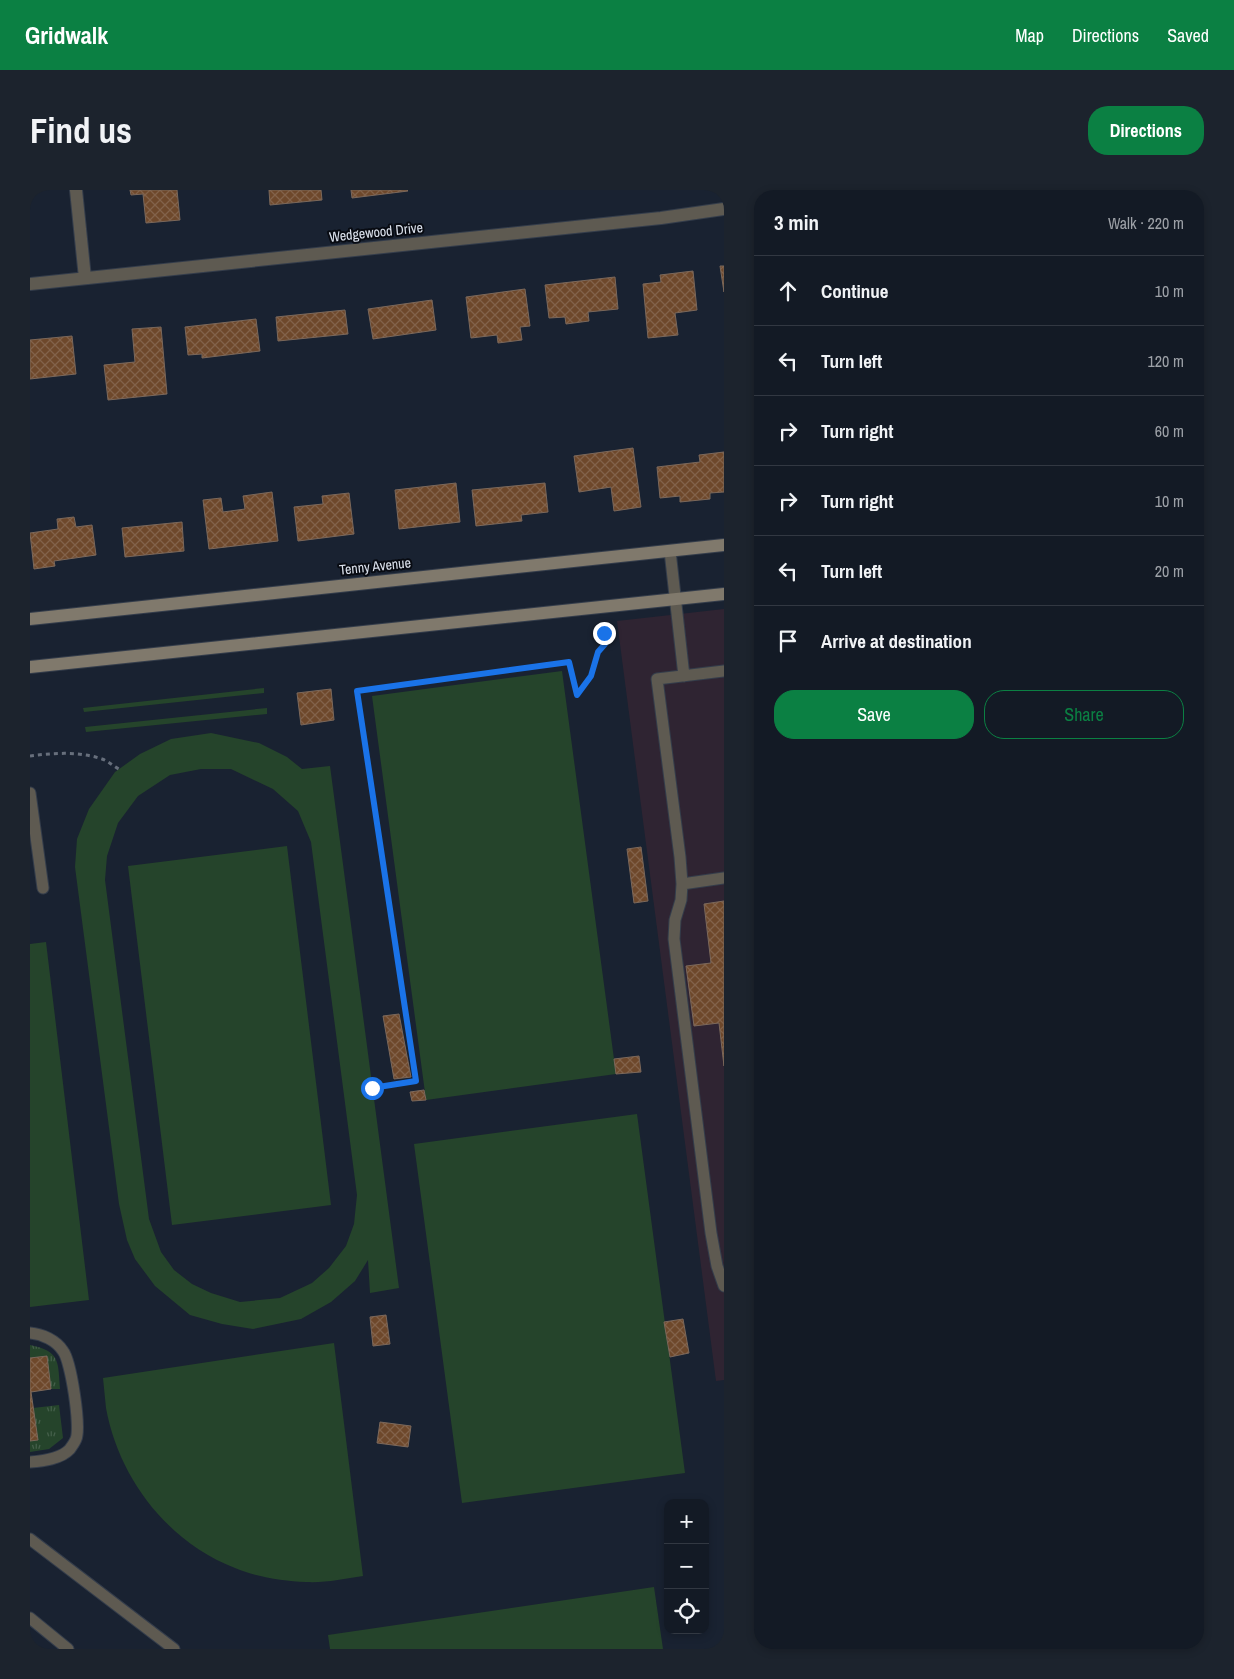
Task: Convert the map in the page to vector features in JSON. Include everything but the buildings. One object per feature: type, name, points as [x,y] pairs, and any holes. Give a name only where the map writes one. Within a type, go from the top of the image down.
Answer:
[{"type":"street","points":[[76,190],[85,278]]},
{"type":"street","name":"Wedgewood Drive","points":[[30,284],[661,218],[724,209]]},
{"type":"street","name":"Tenny Avenue","points":[[30,619],[724,545]]},
{"type":"street","points":[[30,667],[724,594]]},
{"type":"lane","points":[[670,551],[684,676]]},
{"type":"lane","points":[[724,671],[657,679],[682,884],[675,920],[674,939],[711,1232],[717,1266],[724,1286]]},
{"type":"lane","points":[[30,793],[43,888]]},
{"type":"lane","points":[[682,884],[724,878]]},
{"type":"lane","points":[[30,1333],[50,1338],[63,1350],[69,1363],[78,1427],[76,1439],[69,1450],[54,1458],[30,1462]]},
{"type":"lane","points":[[30,1539],[174,1649]]},
{"type":"lane","points":[[30,1618],[68,1649]]},
{"type":"path","points":[[372,1088],[416,1081],[357,691],[569,662],[577,695],[591,676],[598,652],[605,644],[604,633]]},
{"type":"path","points":[[30,756],[81,754],[103,759],[119,769]]},
{"type":"shaded area","points":[[724,609],[724,1380],[716,1381],[617,621]]},
{"type":"green space","points":[[562,671],[616,1074],[426,1100],[372,696]]},
{"type":"green space","points":[[264,688],[264,693],[84,712],[83,708]]},
{"type":"green space","points":[[267,708],[267,714],[86,732],[85,727]]},
{"type":"green space","points":[[211,733],[259,743],[287,757],[302,769],[330,766],[399,1288],[370,1293],[368,1260],[355,1281],[331,1302],[301,1319],[253,1329],[222,1324],[190,1315],[155,1286],[135,1259],[127,1240],[119,1204],[75,867],[77,839],[89,809],[115,772],[140,754],[171,739]],"holes":[[[201,769],[231,769],[273,789],[298,811],[311,842],[357,1195],[354,1224],[346,1246],[329,1268],[312,1283],[280,1298],[240,1302],[211,1293],[192,1284],[174,1270],[161,1252],[149,1219],[105,880],[107,856],[118,823],[138,796],[170,775]]]},
{"type":"green space","points":[[287,846],[331,1205],[172,1225],[128,866]]},
{"type":"green space","points":[[46,942],[89,1300],[30,1307],[30,944]]},
{"type":"green space","points":[[637,1114],[685,1473],[462,1503],[414,1144]]},
{"type":"green space","points":[[334,1343],[363,1576],[313,1582],[288,1581],[252,1574],[211,1557],[188,1542],[168,1525],[150,1505],[135,1483],[122,1459],[113,1434],[106,1408],[103,1378]]},
{"type":"green space","points":[[30,1345],[47,1350],[56,1359],[60,1389],[51,1389],[47,1356],[30,1358]]},
{"type":"green space","points":[[59,1405],[63,1438],[49,1449],[30,1452],[30,1441],[38,1440],[33,1408]]},
{"type":"green space","points":[[654,1587],[663,1649],[330,1649],[328,1635]]},
{"type":"route","points":[[372,1088],[416,1081],[357,691],[569,662],[577,695],[591,676],[598,652],[605,644],[604,633]]}]
